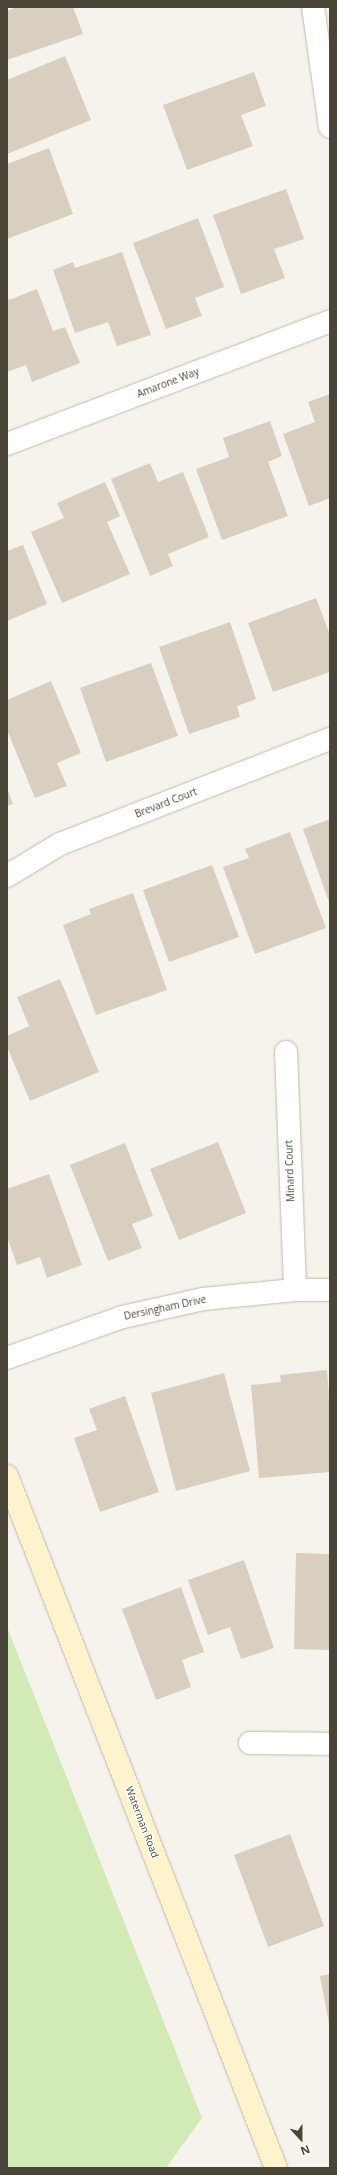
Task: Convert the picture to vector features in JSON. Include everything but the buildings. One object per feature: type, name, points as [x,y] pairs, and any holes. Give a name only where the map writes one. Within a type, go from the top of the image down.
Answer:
[{"type":"street","points":[[313,7],[330,127]]},
{"type":"street","name":"Amarone Way","points":[[7,444],[330,321]]},
{"type":"street","name":"Brevard Court","points":[[7,876],[60,844],[330,739]]},
{"type":"street","name":"Minard Court","points":[[286,1052],[295,1290]]},
{"type":"street","name":"Dersingham Drive","points":[[7,1358],[122,1317],[203,1299],[295,1290],[330,1290]]},
{"type":"street","name":"Waterman Road","points":[[7,1476],[276,2168]]},
{"type":"street","points":[[250,1743],[330,1744]]},
{"type":"green space","points":[[7,1627],[202,2118],[166,2168],[7,2168]]}]
